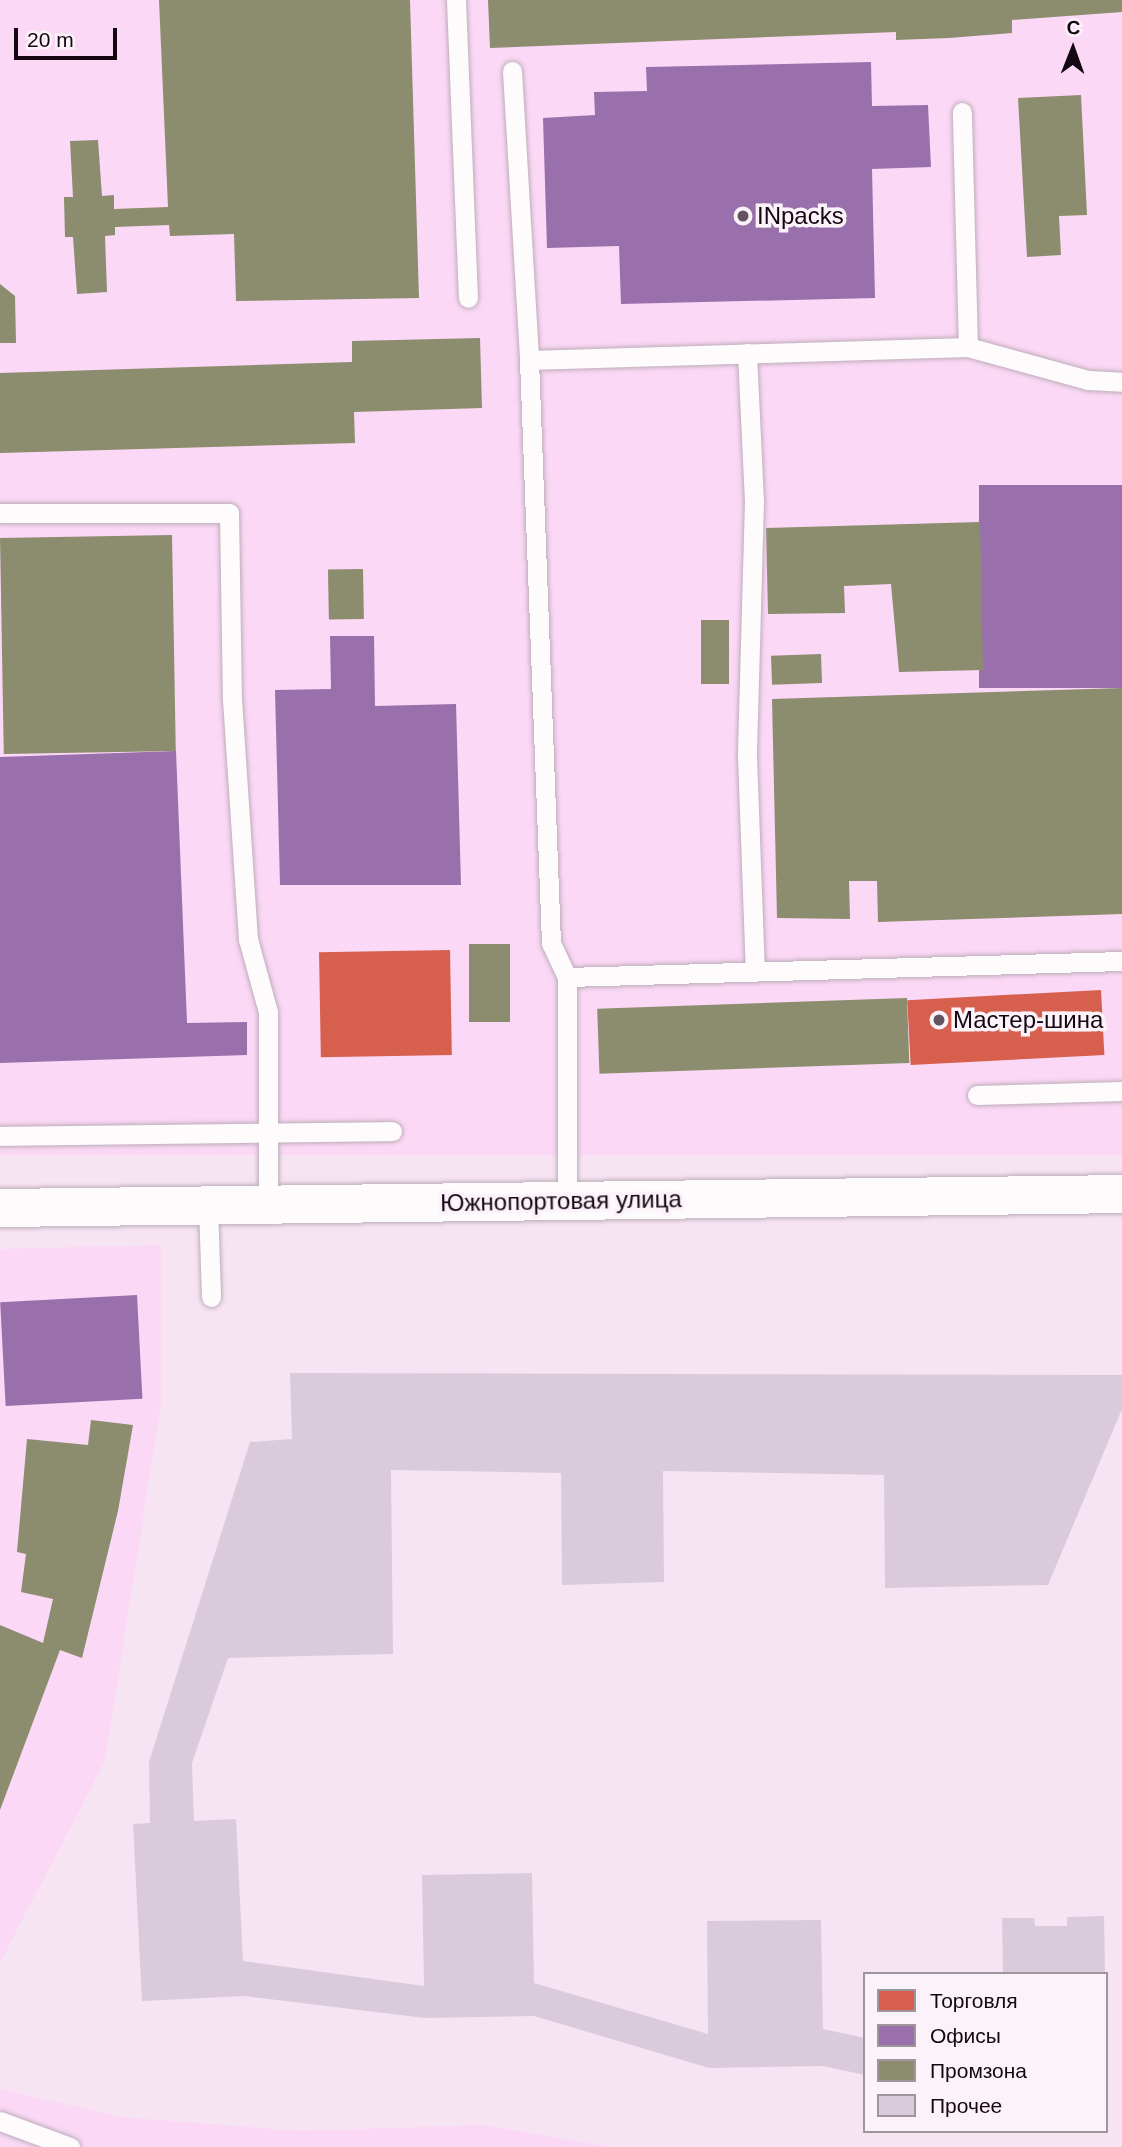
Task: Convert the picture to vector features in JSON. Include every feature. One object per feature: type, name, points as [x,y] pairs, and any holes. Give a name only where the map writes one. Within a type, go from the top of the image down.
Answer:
[{"type":"street","name":"Южнопортовая улица","points":[[0,1208],[1122,1194]]},
{"type":"lane","points":[[456,0],[468,298]]},
{"type":"lane","points":[[512,71],[529,360],[551,943],[567,977],[567,1201]]},
{"type":"lane","points":[[962,112],[968,347]]},
{"type":"lane","points":[[529,360],[968,347],[1088,380],[1122,382]]},
{"type":"lane","points":[[747,353],[754,514],[747,756],[755,971]]},
{"type":"lane","points":[[0,513],[229,513],[240,834],[248,939],[268,1012],[268,1204]]},
{"type":"lane","points":[[567,977],[1122,961]]},
{"type":"lane","points":[[977,1095],[1122,1091]]},
{"type":"lane","points":[[0,1136],[392,1131]]},
{"type":"lane","points":[[208,1205],[211,1297]]},
{"type":"lane","points":[[0,2121],[70,2147]]},
{"type":"shaded area","points":[[0,0],[1122,0],[1122,1155],[0,1155]]},
{"type":"shaded area","points":[[161,1245],[161,1403],[105,1761],[0,1963],[0,1249]]},
{"type":"shaded area","points":[[0,2089],[121,2117],[300,2131],[483,2125],[609,2147],[0,2147]]},
{"type":"building: Торговля","points":[[450,950],[452,1055],[321,1057],[319,952]]},
{"type":"building: Торговля","points":[[1101,990],[1104,1055],[911,1065],[907,1000]]},
{"type":"building: Офисы","points":[[871,62],[872,106],[928,105],[931,167],[872,169],[875,298],[621,304],[619,246],[547,248],[543,118],[595,115],[594,92],[647,91],[646,67]]},
{"type":"building: Офисы","points":[[979,485],[1122,485],[1122,688],[979,688]]},
{"type":"building: Офисы","points":[[330,636],[374,636],[375,706],[456,704],[461,885],[280,885],[275,690],[331,689]]},
{"type":"building: Офисы","points":[[176,751],[187,1023],[247,1022],[247,1055],[0,1063],[0,757]]},
{"type":"building: Офисы","points":[[137,1295],[142,1399],[6,1406],[0,1302]]},
{"type":"building: Промзона","points":[[159,0],[410,0],[419,298],[236,301],[234,234],[170,236],[169,225],[115,227],[115,235],[105,236],[107,292],[77,294],[73,237],[65,237],[64,197],[73,197],[70,141],[98,140],[102,196],[114,195],[114,209],[168,207]]},
{"type":"building: Промзона","points":[[488,0],[1122,0],[1122,12],[1012,20],[1012,33],[949,38],[896,40],[896,32],[490,48]]},
{"type":"building: Промзона","points":[[1081,95],[1087,215],[1059,216],[1061,255],[1027,257],[1018,98]]},
{"type":"building: Промзона","points":[[0,284],[15,296],[16,343],[0,343]]},
{"type":"building: Промзона","points":[[480,338],[482,408],[354,412],[355,443],[0,453],[0,373],[352,362],[352,341]]},
{"type":"building: Промзона","points":[[980,522],[983,670],[899,672],[891,584],[844,586],[845,613],[768,614],[766,528]]},
{"type":"building: Промзона","points":[[172,535],[176,751],[4,754],[0,538]]},
{"type":"building: Промзона","points":[[363,569],[364,619],[329,620],[328,570]]},
{"type":"building: Промзона","points":[[701,620],[729,620],[729,684],[701,684]]},
{"type":"building: Промзона","points":[[821,654],[822,683],[772,685],[771,656]]},
{"type":"building: Промзона","points":[[1122,688],[1122,914],[878,922],[877,881],[849,881],[850,919],[777,918],[772,699]]},
{"type":"building: Промзона","points":[[469,944],[510,944],[510,1022],[469,1022]]},
{"type":"building: Промзона","points":[[907,998],[909,1063],[599,1074],[597,1009]]},
{"type":"building: Промзона","points":[[91,1420],[133,1425],[118,1511],[82,1658],[60,1650],[0,1810],[0,1625],[43,1643],[53,1599],[21,1592],[26,1554],[17,1552],[27,1439],[88,1445]]},
{"type":"building: Прочее","points":[[290,1373],[1122,1375],[1122,1409],[1048,1585],[885,1588],[884,1475],[663,1471],[664,1582],[562,1585],[561,1473],[391,1470],[393,1654],[228,1658],[192,1763],[194,1821],[236,1819],[243,1961],[424,1986],[422,1875],[532,1873],[534,1983],[708,2034],[707,1921],[821,1920],[823,2029],[863,2038],[863,2075],[823,2066],[709,2068],[534,2016],[425,2018],[244,1996],[142,2001],[133,1824],[150,1823],[149,1762],[250,1442],[292,1439]]},
{"type":"building: Прочее","points":[[1104,1916],[1105,1972],[1003,1972],[1002,1918],[1034,1918],[1035,1926],[1067,1926],[1067,1917]]},
{"type":"place","name":"INpacks","points":[[743,216]]},
{"type":"place","name":"Мастер-шина","points":[[939,1020]]}]
